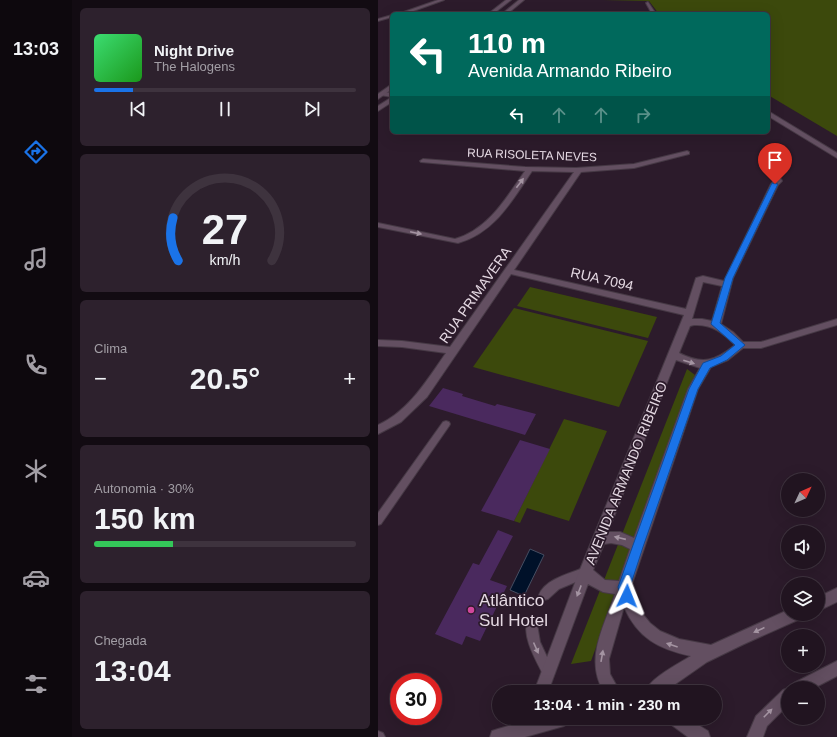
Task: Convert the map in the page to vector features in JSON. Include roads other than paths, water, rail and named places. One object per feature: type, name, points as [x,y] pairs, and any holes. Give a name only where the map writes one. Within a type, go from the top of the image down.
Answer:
[{"type":"street","points":[[406,12],[442,0]]},
{"type":"street","points":[[493,12],[508,0]]},
{"type":"street","points":[[507,12],[522,0]]},
{"type":"street","points":[[648,3],[653,12]]},
{"type":"street","points":[[378,20],[390,17]]},
{"type":"street","points":[[379,96],[390,88]]},
{"type":"street","points":[[379,96],[390,95]]},
{"type":"street","points":[[378,109],[390,100]]},
{"type":"street","points":[[770,114],[837,156]]},
{"type":"street","name":"RUA RISOLETA NEVES","points":[[423,161],[532,168],[580,169],[637,166],[687,153]]},
{"type":"street","points":[[378,225],[456,241],[465,239],[480,231],[490,223],[532,168]]},
{"type":"street","name":"RUA PRIMAVERA","points":[[381,429],[412,406],[580,169]]},
{"type":"street","points":[[716,324],[726,284],[775,184],[778,181]]},
{"type":"street","name":"RUA 7094","points":[[509,271],[687,319]]},
{"type":"street","name":"AVENIDA ARMANDO RIBEIRO","points":[[543,685],[586,572],[674,355],[700,279],[726,284]]},
{"type":"street","points":[[687,319],[700,320],[716,324],[741,345]]},
{"type":"street","points":[[674,355],[689,363],[706,365],[724,358],[741,345],[762,345],[837,322]]},
{"type":"street","points":[[378,343],[402,344],[452,351]]},
{"type":"street","points":[[609,685],[601,666],[602,653],[637,547],[693,389],[706,365]]},
{"type":"street","points":[[600,539],[613,536],[622,537],[637,547]]},
{"type":"street","points":[[586,572],[596,583],[604,587],[612,589],[624,587]]},
{"type":"street","points":[[624,587],[629,605],[638,620],[652,634],[667,643],[683,648],[711,652]]},
{"type":"street","points":[[825,601],[837,595]]},
{"type":"street","points":[[660,685],[667,679],[711,652],[781,620]]},
{"type":"street","points":[[812,681],[837,668]]},
{"type":"street","points":[[755,737],[761,721],[781,702]]},
{"type":"street","points":[[498,737],[541,725]]},
{"type":"street","points":[[684,725],[702,737]]},
{"type":"lane","points":[[378,521],[446,424]]},
{"type":"lane","points":[[544,595],[555,585],[586,572]]},
{"type":"lane","points":[[532,622],[533,642],[548,672]]},
{"type":"water","points":[[530,549],[544,555],[524,596],[510,590]]},
{"type":"place","name":"Atlântico Sul Hotel","points":[[471,610]]}]
